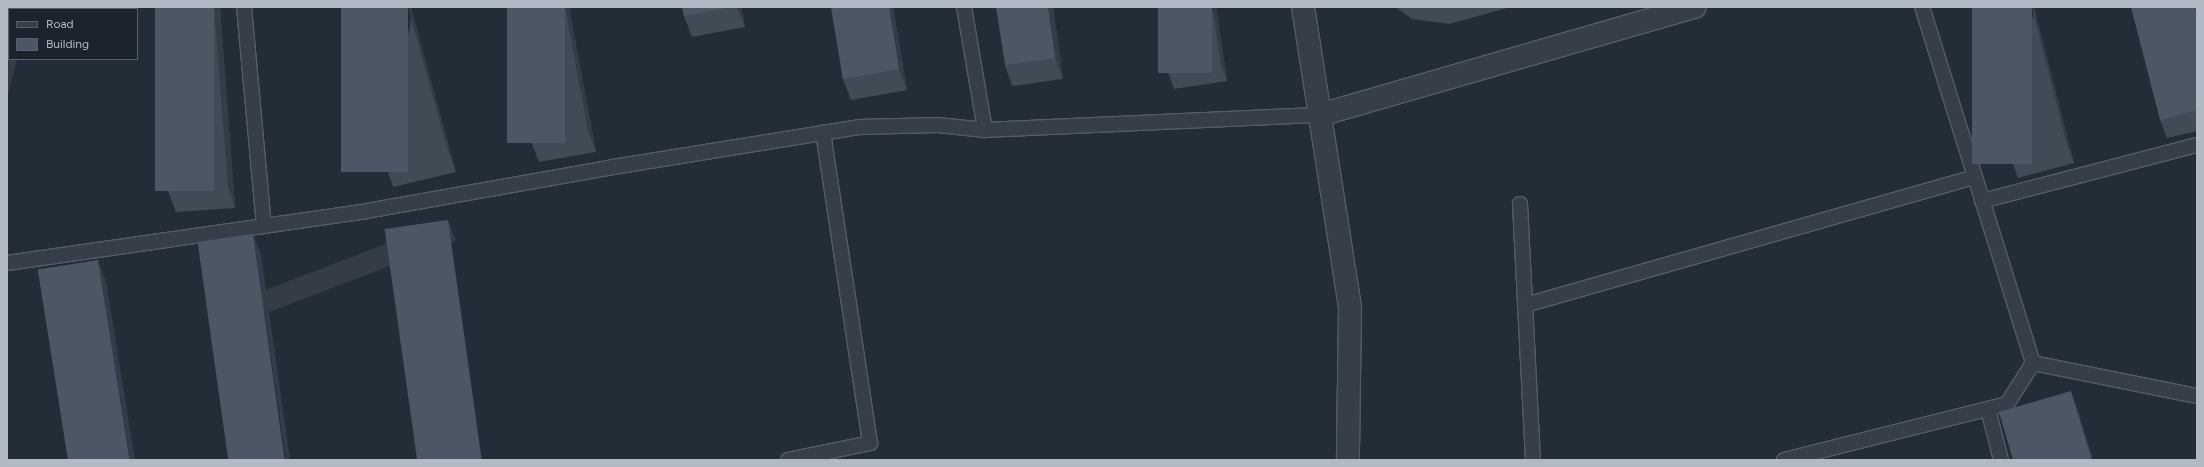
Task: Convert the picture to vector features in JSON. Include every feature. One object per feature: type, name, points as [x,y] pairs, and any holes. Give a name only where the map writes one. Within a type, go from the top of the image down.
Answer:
[{"type":"street","points":[[1303,7],[1350,308],[1348,460]]},
{"type":"street","points":[[1320,115],[1695,7]]},
{"type":"lane","points":[[244,7],[264,226]]},
{"type":"lane","points":[[964,7],[985,130]]},
{"type":"lane","points":[[1784,460],[2007,404],[2033,363],[1922,7]]},
{"type":"lane","points":[[7,264],[367,211],[613,167],[859,127],[938,125],[985,130],[1320,115]]},
{"type":"lane","points":[[788,460],[870,443],[824,133]]},
{"type":"lane","points":[[1982,201],[2197,145]]},
{"type":"lane","points":[[1525,305],[1975,177]]},
{"type":"lane","points":[[1520,204],[1533,460]]},
{"type":"lane","points":[[2033,363],[2197,396]]},
{"type":"lane","points":[[1988,409],[2001,460]]},
{"type":"building","points":[[7,7],[17,7],[8,8],[7,48]]},
{"type":"building","points":[[155,7],[214,7],[214,191],[155,191]]},
{"type":"building","points":[[341,7],[408,7],[408,172],[341,172]]},
{"type":"building","points":[[507,7],[565,7],[565,143],[507,143]]},
{"type":"building","points":[[682,7],[731,7],[684,16]]},
{"type":"building","points":[[831,7],[889,7],[899,69],[843,79]]},
{"type":"building","points":[[996,7],[1048,7],[1055,58],[1005,65]]},
{"type":"building","points":[[1158,7],[1212,7],[1212,73],[1158,73]]},
{"type":"building","points":[[1972,7],[2032,7],[2032,164],[1972,164]]},
{"type":"building","points":[[2131,7],[2195,7],[2197,14],[2197,110],[2160,120]]},
{"type":"building","points":[[448,220],[482,460],[417,460],[385,229]]},
{"type":"building","points":[[253,234],[285,460],[228,460],[198,242]]},
{"type":"building","points":[[98,260],[130,460],[68,460],[38,270]]},
{"type":"building","points":[[2071,391],[2092,460],[2013,460],[1999,412]]}]
